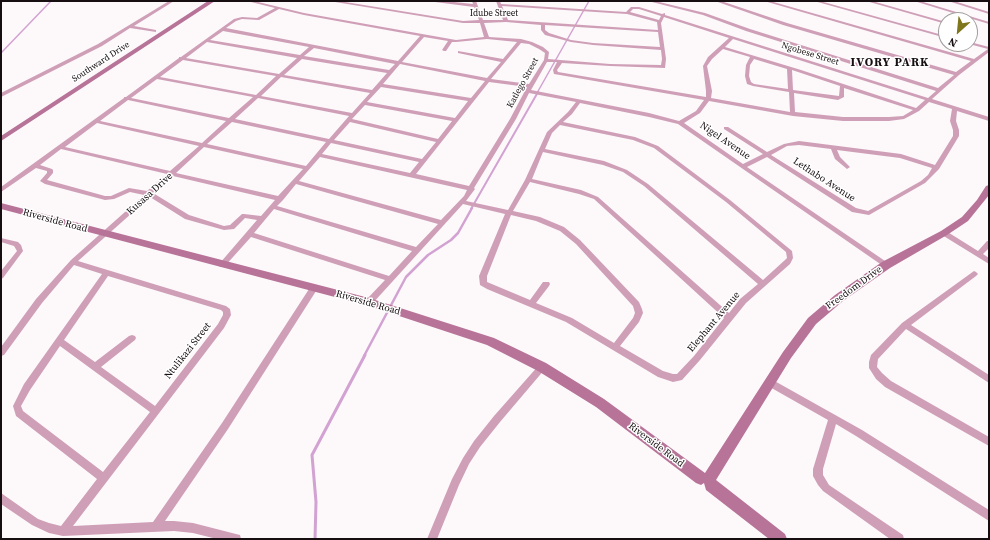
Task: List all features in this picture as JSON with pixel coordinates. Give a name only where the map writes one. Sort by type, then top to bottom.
[{"type":"street","points":[[1,95],[76,58],[172,1]]},
{"type":"street","name":"Southward Drive","points":[[1,139],[212,1]]},
{"type":"street","name":"Katlego Street","points":[[249,1],[257,2],[277,9],[451,40],[466,41],[487,38],[521,40],[545,50],[547,53],[546,60],[472,189],[443,223],[369,302]]},
{"type":"street","name":"Idube Street","points":[[330,1],[451,21],[506,21],[660,31]]},
{"type":"street","points":[[434,1],[476,6]]},
{"type":"street","points":[[474,1],[487,38]]},
{"type":"street","points":[[650,1],[662,3],[671,7],[699,12],[757,33],[939,90]]},
{"type":"street","points":[[717,1],[785,24],[957,74]]},
{"type":"street","points":[[766,1],[974,61]]},
{"type":"street","points":[[816,1],[938,35]]},
{"type":"street","points":[[868,1],[938,20]]},
{"type":"street","points":[[916,1],[950,12]]},
{"type":"street","points":[[950,1],[989,13]]},
{"type":"street","points":[[506,21],[498,3],[627,13],[659,21]]},
{"type":"street","points":[[546,60],[661,68],[664,66],[659,21],[671,7]]},
{"type":"street","name":"Ngobese Street","points":[[627,13],[632,8],[636,8],[929,100],[988,117]]},
{"type":"street","points":[[1,190],[181,58],[237,19],[258,19],[277,9]]},
{"type":"street","points":[[978,21],[989,23]]},
{"type":"street","points":[[543,23],[543,30],[547,34],[571,41],[663,49]]},
{"type":"street","points":[[130,27],[154,31]]},
{"type":"street","name":"Nigel Avenue","points":[[222,30],[488,80],[579,101],[662,117],[680,123],[886,265]]},
{"type":"street","points":[[222,265],[320,155],[423,35]]},
{"type":"street","points":[[680,123],[698,112],[708,99],[709,91],[705,66],[710,58],[732,38]]},
{"type":"street","points":[[444,50],[451,40]]},
{"type":"street","points":[[412,175],[471,100],[521,40]]},
{"type":"street","points":[[206,41],[390,72]]},
{"type":"street","name":"Kusasa Drive","points":[[1,353],[39,301],[73,262],[313,46]]},
{"type":"street","points":[[978,46],[989,49]]},
{"type":"street","points":[[721,48],[789,68],[917,110]]},
{"type":"street","points":[[560,62],[555,70],[556,73],[560,74],[793,114],[843,119],[889,119],[904,117],[917,110],[957,74],[989,49]]},
{"type":"street","points":[[460,52],[504,61]]},
{"type":"street","points":[[752,57],[747,70],[749,83],[753,85],[791,92],[839,98],[842,86]]},
{"type":"street","points":[[181,58],[373,92]]},
{"type":"street","points":[[793,114],[789,68],[798,58]]},
{"type":"street","points":[[155,77],[353,115]]},
{"type":"street","points":[[379,85],[471,100]]},
{"type":"street","points":[[126,98],[423,161]]},
{"type":"street","points":[[558,124],[570,113],[579,101]]},
{"type":"street","points":[[364,103],[456,120]]},
{"type":"street","name":"Lethabo Avenue","points":[[726,128],[854,210],[866,214],[873,212],[924,182],[937,168],[956,136],[953,121],[955,108]]},
{"type":"street","points":[[349,120],[440,141]]},
{"type":"street","points":[[95,121],[308,168]]},
{"type":"street","name":"Elephant Avenue","points":[[558,124],[635,139],[656,147],[728,201],[789,251],[790,258],[788,262],[743,301],[684,373],[673,378],[661,374],[616,346],[569,320],[532,303],[490,287],[486,285],[483,280],[509,213],[528,180],[550,132],[558,124]]},
{"type":"street","points":[[744,166],[792,143],[807,143],[902,156],[937,168]]},
{"type":"street","points":[[59,147],[281,199]]},
{"type":"street","points":[[833,147],[837,158],[847,167]]},
{"type":"street","points":[[542,150],[604,163],[625,171],[646,186],[763,284]]},
{"type":"street","points":[[320,155],[472,189]]},
{"type":"street","points":[[34,165],[50,170],[50,173],[43,179],[44,182],[105,198],[112,198],[129,190],[150,194],[187,217],[224,228],[232,226],[244,216],[263,219]]},
{"type":"street","points":[[528,180],[581,192],[596,198],[729,318]]},
{"type":"street","points":[[295,182],[443,223]]},
{"type":"street","name":"Freedom Drive","points":[[707,481],[787,355],[812,321],[839,298],[886,265],[965,220],[989,188]]},
{"type":"street","points":[[462,202],[544,221],[562,229],[570,235],[636,304],[638,316],[616,346]]},
{"type":"street","name":"Riverside Road","points":[[1,206],[222,265],[369,302],[490,341],[542,367],[600,403],[707,481],[780,539]]},
{"type":"street","points":[[274,207],[417,250]]},
{"type":"street","points":[[944,233],[989,261]]},
{"type":"street","points":[[250,234],[390,279]]},
{"type":"street","points":[[1,240],[16,244],[20,251],[1,276]]},
{"type":"street","points":[[979,255],[989,243]]},
{"type":"street","name":"Ntulikazi Street","points":[[63,530],[225,320],[227,311],[223,308],[73,262]]},
{"type":"street","points":[[103,478],[19,413],[17,406],[20,398],[107,272]]},
{"type":"street","points":[[974,274],[905,325],[874,357],[873,368],[879,376],[901,392],[989,442]]},
{"type":"street","points":[[532,303],[546,284]]},
{"type":"street","points":[[156,526],[225,426],[314,288]]},
{"type":"street","points":[[905,325],[989,379]]},
{"type":"street","points":[[95,367],[132,338]]},
{"type":"street","points":[[60,341],[155,411]]},
{"type":"street","points":[[432,539],[455,482],[470,455],[501,414],[542,367]]},
{"type":"street","points":[[770,383],[833,418],[989,516]]},
{"type":"street","points":[[833,418],[818,470],[818,476],[821,482],[826,488],[899,539]]},
{"type":"street","points":[[1,498],[35,522],[49,528],[63,530],[174,526],[193,528],[236,539]]},
{"type":"waterway","points":[[1,53],[51,1]]},
{"type":"waterway","points":[[537,93],[589,1]]},
{"type":"waterway","points":[[471,209],[538,92]]},
{"type":"waterway","points":[[364,356],[406,277],[428,255],[451,240],[458,233],[472,208]]},
{"type":"waterway","points":[[315,539],[316,502],[312,455],[365,355]]},
{"type":"district","name":"IVORY PARK","points":[[890,63]]}]
